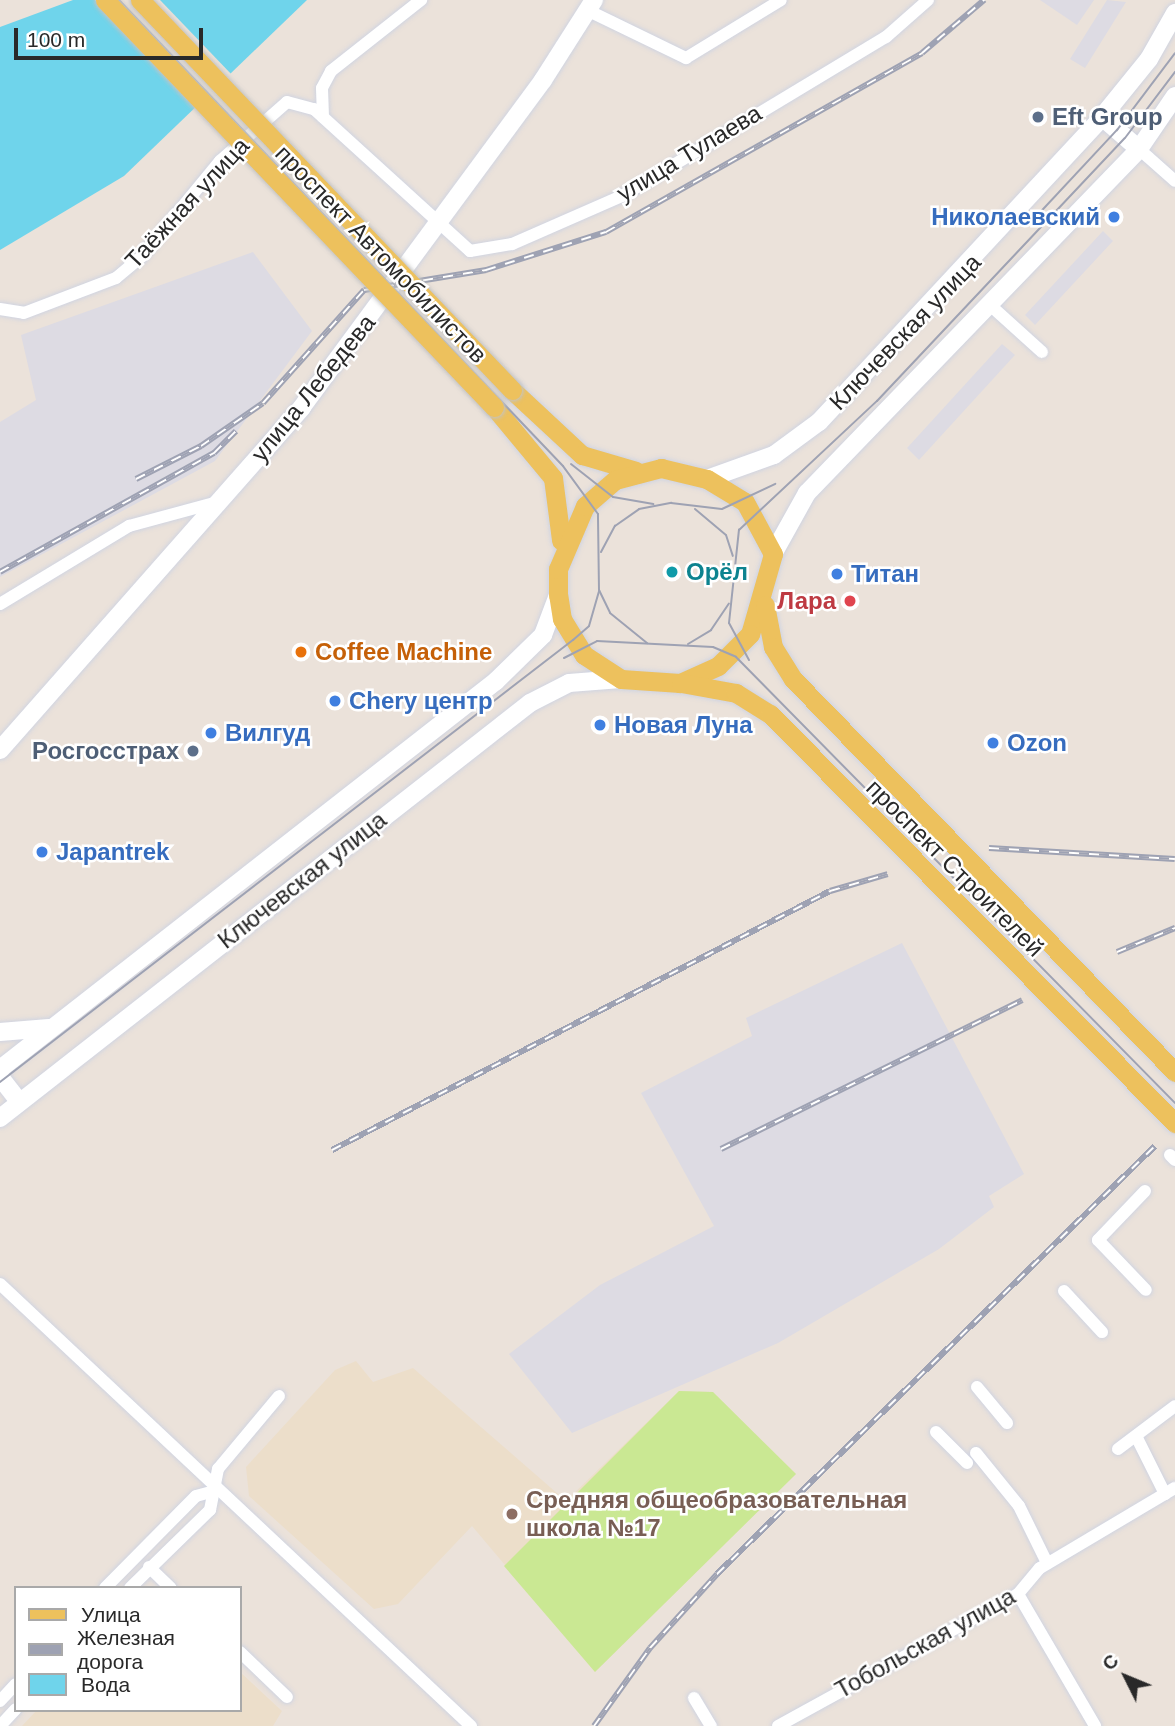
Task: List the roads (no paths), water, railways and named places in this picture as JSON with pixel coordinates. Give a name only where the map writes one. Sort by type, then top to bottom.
[{"type":"main road","name":"проспект Автомобилистов","points":[[106,0],[541,458],[559,492],[558,569]]},
{"type":"main road","name":"проспект Автомобилистов","points":[[140,0],[512,390],[582,455],[636,471]]},
{"type":"main road","name":"улица Лебедева","points":[[0,750],[214,503],[302,407],[592,5]]},
{"type":"main road","name":"Ключевская улица","points":[[707,479],[774,455],[819,422],[1102,117],[1149,59],[1175,13]]},
{"type":"main road","name":"Ключевская улица","points":[[773,554],[807,493],[1139,149],[1175,96]]},
{"type":"main road","points":[[1102,117],[1139,149]]},
{"type":"main road","points":[[636,471],[688,471],[707,479],[745,502],[773,554],[764,601],[738,648],[718,666],[680,683],[621,679],[579,649],[558,595],[558,569],[585,506],[636,471]]},
{"type":"main road","name":"Ключевская улица","points":[[0,1069],[496,681],[543,635],[558,595]]},
{"type":"main road","name":"проспект Строителей","points":[[764,601],[774,647],[793,680],[1175,1072]]},
{"type":"main road","name":"Ключевская улица","points":[[0,1118],[542,695],[590,678],[621,679]]},
{"type":"main road","name":"проспект Строителей","points":[[680,683],[736,693],[771,714],[1175,1123]]},
{"type":"main road","points":[[0,1032],[56,1027]]},
{"type":"main road","points":[[0,1077],[19,1101]]},
{"type":"street","points":[[323,117],[322,88],[331,71],[421,0]]},
{"type":"street","points":[[592,5],[686,58],[781,0]]},
{"type":"street","name":"улица Тулаева","points":[[287,102],[303,102],[323,117],[470,251],[512,244],[622,196],[886,37],[928,0]]},
{"type":"street","name":"Таёжная улица","points":[[0,309],[24,313],[116,278],[142,256],[220,161],[287,102]]},
{"type":"street","points":[[1139,149],[1175,181]]},
{"type":"street","points":[[990,305],[1042,352]]},
{"type":"street","points":[[0,604],[129,526],[214,503]]},
{"type":"street","points":[[1145,1191],[1098,1240],[1146,1290]]},
{"type":"street","points":[[0,1284],[218,1490],[310,1569],[471,1726]]},
{"type":"street","points":[[1064,1291],[1102,1332]]},
{"type":"street","points":[[977,1387],[1007,1423]]},
{"type":"street","points":[[132,1586],[210,1510],[218,1490],[218,1469],[279,1396]]},
{"type":"street","points":[[1118,1448],[1175,1406]]},
{"type":"street","points":[[936,1432],[971,1458],[1019,1506],[1047,1563]]},
{"type":"street","points":[[1136,1436],[1170,1491]]},
{"type":"street","points":[[107,1586],[196,1496],[218,1490]]},
{"type":"street","name":"Тобольская улица","points":[[778,1726],[1018,1594],[1047,1563],[1170,1491]]},
{"type":"street","points":[[149,1567],[169,1586]]},
{"type":"street","points":[[1018,1594],[1095,1726]]},
{"type":"street","points":[[242,1654],[287,1697]]},
{"type":"street","points":[[0,1701],[14,1686]]},
{"type":"street","points":[[694,1698],[711,1726]]},
{"type":"street","points":[[0,1726],[14,1711]]},
{"type":"water","points":[[73,0],[307,0],[124,176],[0,250],[0,27]]},
{"type":"tram line","points":[[0,1082],[573,640],[589,626],[599,590],[598,514],[563,466],[119,0]]},
{"type":"tram line","points":[[1032,221],[1117,130],[1175,53]]},
{"type":"tram line","points":[[749,660],[729,623],[739,530],[877,401],[1125,138],[1175,72]]},
{"type":"tram line","points":[[571,464],[613,497],[653,504]]},
{"type":"tram line","points":[[601,552],[615,526],[639,509],[671,503],[722,509],[775,484]]},
{"type":"tram line","points":[[695,509],[726,535],[733,556]]},
{"type":"tram line","points":[[599,590],[610,613],[647,643]]},
{"type":"tram line","points":[[688,644],[711,630],[729,603]]},
{"type":"tram line","points":[[564,658],[597,641],[713,647],[736,657],[1175,1103]]},
{"type":"railway","points":[[136,479],[201,446],[263,403],[364,290],[486,270],[606,232],[922,53],[984,0]]},
{"type":"railway","points":[[0,572],[214,453],[236,431]]},
{"type":"railway","points":[[989,848],[1175,859]]},
{"type":"railway","points":[[332,1150],[830,891],[888,874]]},
{"type":"railway","points":[[1117,952],[1175,928]]},
{"type":"railway","points":[[721,1149],[1022,1000]]},
{"type":"railway","points":[[594,1726],[650,1648],[717,1574],[1155,1146]]},
{"type":"place","name":"Eft Group","points":[[1038,117]]},
{"type":"place","name":"Николаевский","points":[[1114,217]]},
{"type":"place","name":"Орёл","points":[[672,572]]},
{"type":"place","name":"Титан","points":[[837,574]]},
{"type":"place","name":"Лара","points":[[850,601]]},
{"type":"place","name":"Coffee Machine","points":[[301,652]]},
{"type":"place","name":"Chery центр","points":[[335,701]]},
{"type":"place","name":"Новая Луна","points":[[600,725]]},
{"type":"place","name":"Вилгуд","points":[[211,733]]},
{"type":"place","name":"Ozon","points":[[993,743]]},
{"type":"place","name":"Росгосстрах","points":[[193,751]]},
{"type":"place","name":"Japantrek","points":[[42,852]]},
{"type":"place","name":"Средняя общеобразовательная школа №17","points":[[512,1514]]}]
